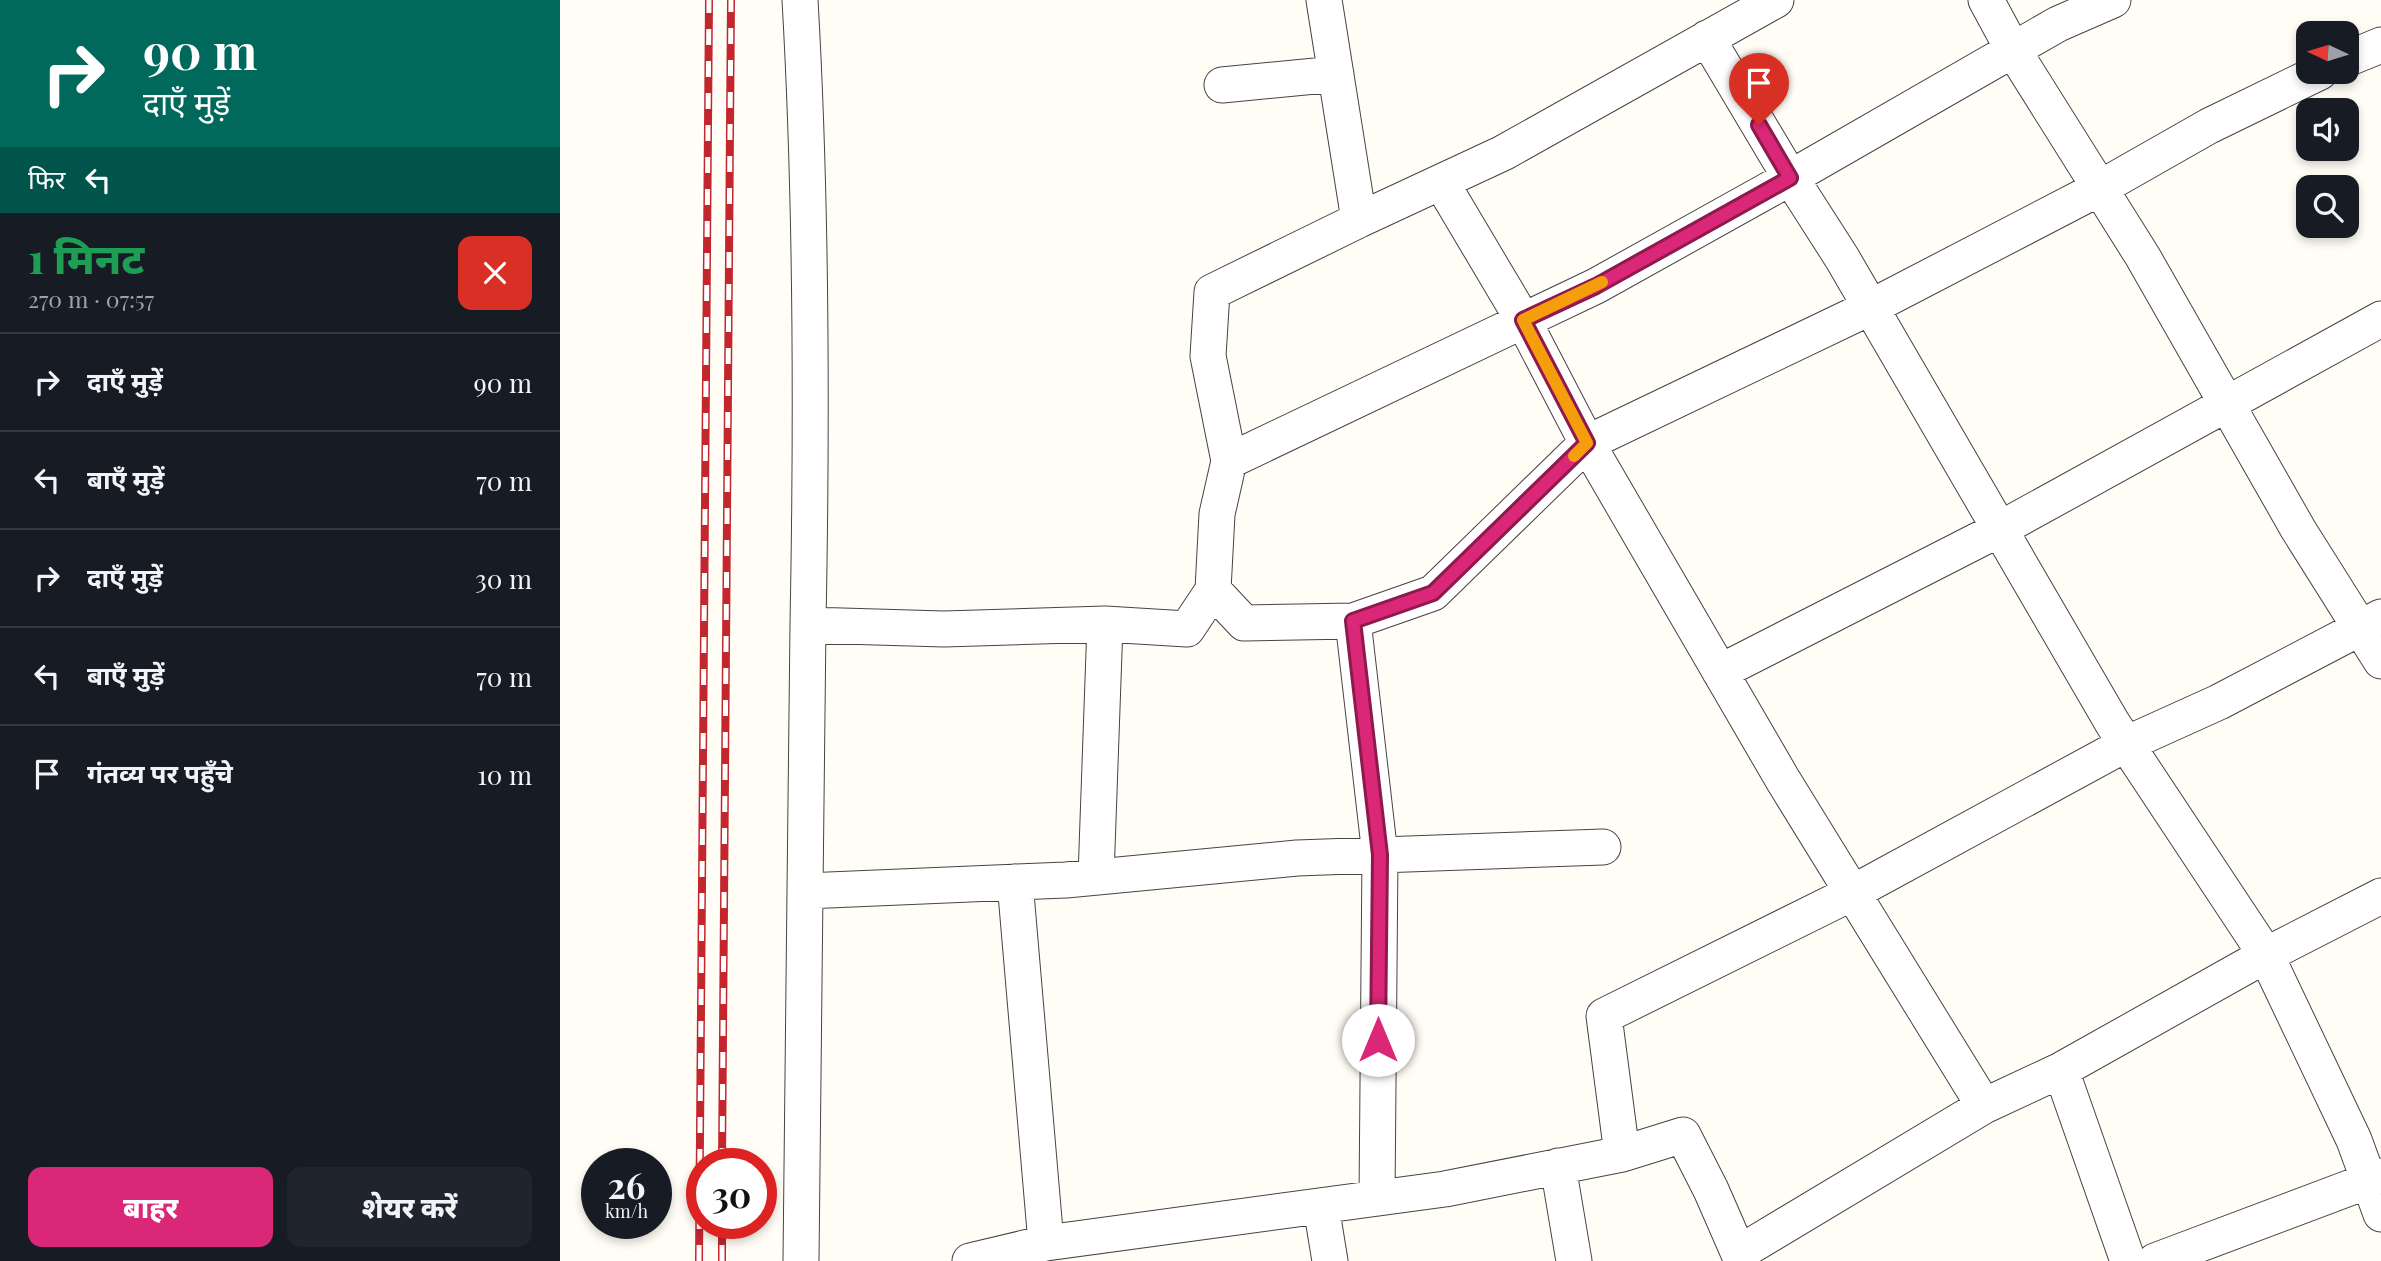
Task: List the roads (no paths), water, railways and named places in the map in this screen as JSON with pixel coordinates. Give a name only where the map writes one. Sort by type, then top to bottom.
[{"type":"street","points":[[800,0],[805,84],[811,475],[801,1261]]},
{"type":"street","points":[[1324,0],[1359,220]]},
{"type":"street","points":[[808,625],[944,629],[1105,624],[1187,629],[1213,590],[1217,514],[1228,461],[1208,356],[1212,292],[1503,153],[1776,0]]},
{"type":"street","points":[[1986,0],[2013,50],[2143,257],[2298,529],[2371,622],[2381,661]]},
{"type":"street","points":[[1228,461],[1596,286],[2058,24],[2113,0]]},
{"type":"street","points":[[1707,38],[1790,178],[1842,258],[2126,744],[2266,955],[2375,1179],[2381,1214]]},
{"type":"street","points":[[2359,54],[2381,45]]},
{"type":"street","points":[[1222,85],[1336,74]]},
{"type":"street","points":[[1213,590],[1244,623],[1353,621],[1433,593],[1587,443],[1871,307],[2100,188],[2209,126],[2296,84]]},
{"type":"street","points":[[1441,182],[1523,320],[1587,443],[1720,672],[1984,1106]]},
{"type":"street","points":[[1720,672],[2000,528],[2381,319]]},
{"type":"street","points":[[1353,621],[1380,855],[1377,1198]]},
{"type":"street","points":[[1622,1154],[1604,1016],[1852,893],[2126,744],[2219,702],[2371,622]]},
{"type":"street","points":[[1096,877],[1105,624]]},
{"type":"street","points":[[805,891],[1096,877],[1297,858],[1603,847]]},
{"type":"street","points":[[1015,882],[1046,1243]]},
{"type":"street","points":[[970,1261],[1046,1243],[1126,1247],[1321,1206],[1445,1189],[1622,1154],[1683,1135],[1740,1257],[1984,1106],[2061,1070],[2266,955],[2381,896]]},
{"type":"street","points":[[2061,1070],[2128,1261]]},
{"type":"street","points":[[1558,1166],[1574,1261]]},
{"type":"street","points":[[2155,1261],[2375,1179]]},
{"type":"street","points":[[1321,1206],[1330,1261]]},
{"type":"railway","points":[[699,1261],[709,0]]},
{"type":"railway","points":[[722,1148],[731,0]]},
{"type":"railway","points":[[722,1239],[722,1261]]}]
